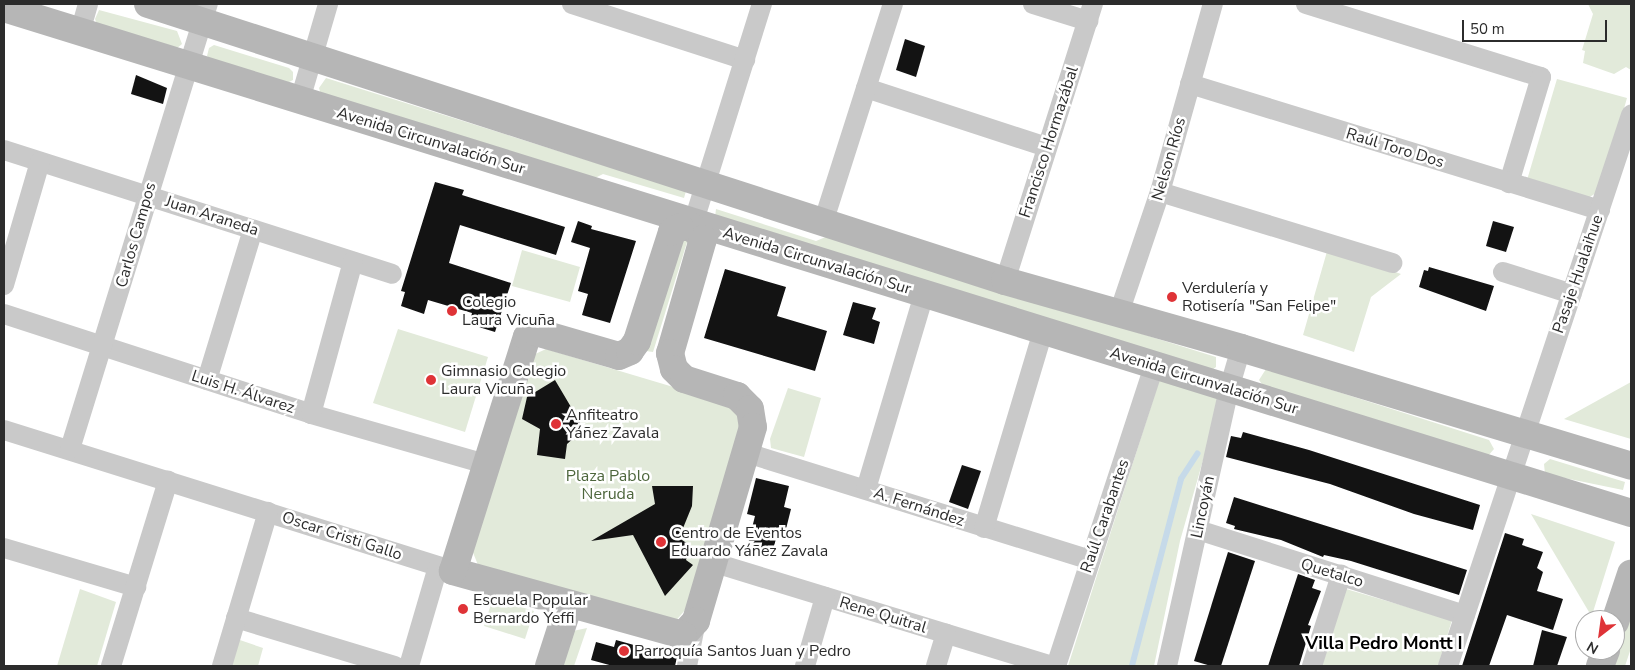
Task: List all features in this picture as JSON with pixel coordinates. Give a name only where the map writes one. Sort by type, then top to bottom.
[{"type":"main road","points":[[148,4],[205,12],[313,55],[823,224],[1005,281],[1241,348],[1631,466]]},
{"type":"main road","name":"Avenida Circunvalación Sur","points":[[4,8],[692,224],[1631,513]]},
{"type":"main road","points":[[446,569],[485,464],[529,334],[541,332],[619,356],[630,352],[637,341],[672,232],[692,224],[703,240],[670,354],[674,369],[684,379],[737,396],[750,409],[753,427],[748,453],[716,563],[689,628]]},
{"type":"main road","name":"Oscar Cristi Gallo","points":[[446,569],[569,604],[689,628]]},
{"type":"main road","points":[[1619,610],[1631,574]]},
{"type":"main road","points":[[549,666],[569,604]]},
{"type":"street","points":[[80,32],[88,4]]},
{"type":"street","points":[[300,100],[328,4]]},
{"type":"street","points":[[572,4],[745,60]]},
{"type":"street","points":[[692,224],[762,4]]},
{"type":"street","points":[[823,224],[893,4]]},
{"type":"street","points":[[1033,4],[1090,12]]},
{"type":"street","name":"Nelson Ríos","points":[[1119,313],[1160,192],[1213,4]]},
{"type":"street","points":[[1306,4],[1541,77],[1509,183]]},
{"type":"street","name":"Carlos Campos","points":[[70,449],[103,349],[147,194],[190,66],[205,12]]},
{"type":"street","name":"Francisco Hormazábal","points":[[1005,281],[1090,12]]},
{"type":"street","name":"Raúl Toro Dos","points":[[1190,84],[1600,210]]},
{"type":"street","points":[[866,88],[1046,147]]},
{"type":"street","name":"Pasaje Hualaihue","points":[[1448,666],[1631,115]]},
{"type":"street","name":"Juan Araneda","points":[[4,150],[147,194],[392,274]]},
{"type":"street","points":[[4,285],[40,162]]},
{"type":"street","points":[[1160,192],[1392,263]]},
{"type":"street","points":[[207,380],[253,230]]},
{"type":"street","points":[[311,414],[353,262]]},
{"type":"street","points":[[1503,272],[1572,294]]},
{"type":"street","points":[[866,489],[924,294]]},
{"type":"street","name":"Luis H. Álvarez","points":[[4,314],[103,349],[311,414],[485,464]]},
{"type":"street","points":[[984,528],[1043,331]]},
{"type":"street","name":"Lincoyán","points":[[1168,666],[1229,389],[1241,348]]},
{"type":"street","name":"Raúl Carabantes","points":[[1056,666],[1154,366]]},
{"type":"street","name":"Oscar Cristi Gallo","points":[[4,430],[70,449],[446,569]]},
{"type":"street","name":"A. Fernández","points":[[748,453],[1090,560]]},
{"type":"street","points":[[111,666],[168,481]]},
{"type":"street","points":[[222,666],[268,512]]},
{"type":"street","name":"Quetalco","points":[[1198,530],[1465,615]]},
{"type":"street","points":[[4,548],[136,587]]},
{"type":"street","name":"Rene Quitral","points":[[716,563],[1052,666]]},
{"type":"street","points":[[409,666],[446,569]]},
{"type":"street","points":[[1312,666],[1341,575]]},
{"type":"street","points":[[805,666],[826,597]]},
{"type":"street","points":[[236,618],[395,666]]},
{"type":"street","points":[[687,666],[689,628]]},
{"type":"street","points":[[936,666],[946,634]]},
{"type":"green space","points":[[1588,4],[1631,4],[1631,70],[1626,67],[1614,74],[1583,63],[1585,51],[1582,50],[1593,14]]},
{"type":"green space","points":[[99,10],[177,31],[182,44],[176,49],[98,27],[95,19]]},
{"type":"green space","points":[[214,45],[289,68],[293,72],[293,80],[285,84],[212,62],[207,56],[209,48]]},
{"type":"green space","points":[[326,78],[686,191],[684,198],[603,174],[589,181],[321,95],[319,88]]},
{"type":"green space","points":[[1557,79],[1627,98],[1601,190],[1588,198],[1527,180]]},
{"type":"green space","points":[[716,209],[816,241],[828,236],[1216,357],[1216,367],[1209,372],[715,217]]},
{"type":"green space","points":[[682,234],[689,236],[653,352],[646,351]]},
{"type":"green space","points":[[1328,248],[1401,274],[1371,297],[1354,352],[1303,335]]},
{"type":"green space","points":[[522,250],[580,267],[570,302],[512,286]]},
{"type":"green space","name":"Gimnasio Colegio Laura Vicuña","points":[[398,329],[488,357],[465,432],[373,403]]},
{"type":"green space","name":"Plaza Pablo Neruda","points":[[546,349],[737,406],[743,417],[691,603],[674,623],[478,565],[472,550],[531,356]]},
{"type":"green space","points":[[1266,369],[1489,440],[1494,449],[1487,457],[1264,387],[1259,380]]},
{"type":"green space","points":[[1160,378],[1221,397],[1180,541],[1154,666],[1068,666]]},
{"type":"green space","points":[[1631,382],[1631,439],[1564,419]]},
{"type":"green space","points":[[788,388],[821,398],[804,457],[771,448],[770,439]]},
{"type":"green space","points":[[1550,459],[1625,482],[1623,490],[1545,474],[1544,464]]},
{"type":"green space","points":[[1531,514],[1615,542],[1594,610],[1588,610]]},
{"type":"green space","points":[[80,589],[116,602],[97,666],[57,666]]},
{"type":"green space","points":[[1346,589],[1452,620],[1438,666],[1322,666]]},
{"type":"green space","points":[[493,598],[534,611],[525,639],[484,626]]},
{"type":"green space","points":[[1631,601],[1631,648],[1625,666],[1609,666],[1611,660],[1625,660],[1625,619]]},
{"type":"green space","points":[[587,628],[574,666],[562,666],[573,631]]},
{"type":"green space","points":[[234,638],[263,648],[258,666],[226,666]]},
{"type":"building","points":[[905,39],[925,46],[916,77],[896,70]]},
{"type":"building","points":[[136,75],[167,88],[163,104],[131,94]]},
{"type":"building","points":[[435,182],[464,190],[462,195],[565,227],[556,255],[460,225],[449,263],[511,283],[495,332],[469,324],[472,313],[428,300],[424,314],[401,306],[405,292],[401,291]]},
{"type":"building","points":[[578,221],[592,226],[591,229],[636,241],[610,323],[582,315],[588,294],[578,291],[590,248],[571,242]]},
{"type":"building","points":[[1493,221],[1514,227],[1506,252],[1486,246]]},
{"type":"building","points":[[1429,267],[1494,286],[1486,311],[1419,287],[1424,270],[1428,271]]},
{"type":"building","points":[[725,269],[786,287],[777,316],[827,331],[815,371],[704,338]]},
{"type":"building","points":[[853,302],[876,308],[872,319],[880,322],[874,344],[843,335]]},
{"type":"building","name":"Anfiteatro Yáñez Zavala","points":[[555,380],[584,429],[567,444],[565,459],[537,455],[540,429],[522,419],[527,397]]},
{"type":"building","points":[[1243,432],[1309,450],[1480,505],[1473,530],[1414,514],[1330,484],[1226,457],[1231,436],[1241,438]]},
{"type":"building","points":[[962,465],[981,471],[968,509],[949,502]]},
{"type":"building","points":[[756,478],[789,486],[784,507],[791,509],[786,529],[779,527],[771,558],[746,552],[755,516],[747,514]]},
{"type":"building","name":"Centro de Eventos Eduardo Yáñez Zavala","points":[[652,486],[693,486],[692,506],[679,538],[691,546],[686,560],[693,565],[665,596],[633,535],[591,541],[655,504]]},
{"type":"building","points":[[1234,497],[1467,570],[1459,595],[1351,561],[1324,555],[1323,557],[1281,540],[1234,529],[1235,526],[1226,523]]},
{"type":"building","points":[[1505,533],[1524,539],[1522,545],[1543,552],[1537,568],[1543,572],[1537,591],[1563,599],[1553,630],[1507,615],[1489,666],[1462,666]]},
{"type":"building","points":[[1228,552],[1255,561],[1221,666],[1211,666],[1194,661]]},
{"type":"building","points":[[1298,574],[1315,580],[1312,588],[1321,591],[1308,625],[1311,626],[1299,666],[1268,666]]},
{"type":"building","points":[[1542,630],[1567,637],[1557,666],[1533,666]]},
{"type":"building","name":"Parroquía Santos Juan y Pedro","points":[[616,640],[677,657],[675,666],[613,666],[591,660],[596,642],[614,647]]},
{"type":"waterway","points":[[1132,666],[1181,479],[1197,454]]},
{"type":"place","name":"Verdulería y Rotisería \"San Felipe\"","points":[[1172,297]]},
{"type":"place","name":"Colegio Laura Vicuña","points":[[452,311]]},
{"type":"place","name":"Gimnasio Colegio Laura Vicuña","points":[[431,380]]},
{"type":"place","name":"Anfiteatro Yáñez Zavala","points":[[556,424]]},
{"type":"place","name":"Centro de Eventos Eduardo Yáñez Zavala","points":[[661,542]]},
{"type":"place","name":"Escuela Popular Bernardo Yeffi","points":[[463,609]]},
{"type":"place","name":"Parroquía Santos Juan y Pedro","points":[[624,651]]},
{"type":"district","name":"Villa Pedro Montt I","points":[[1384,643]]}]
